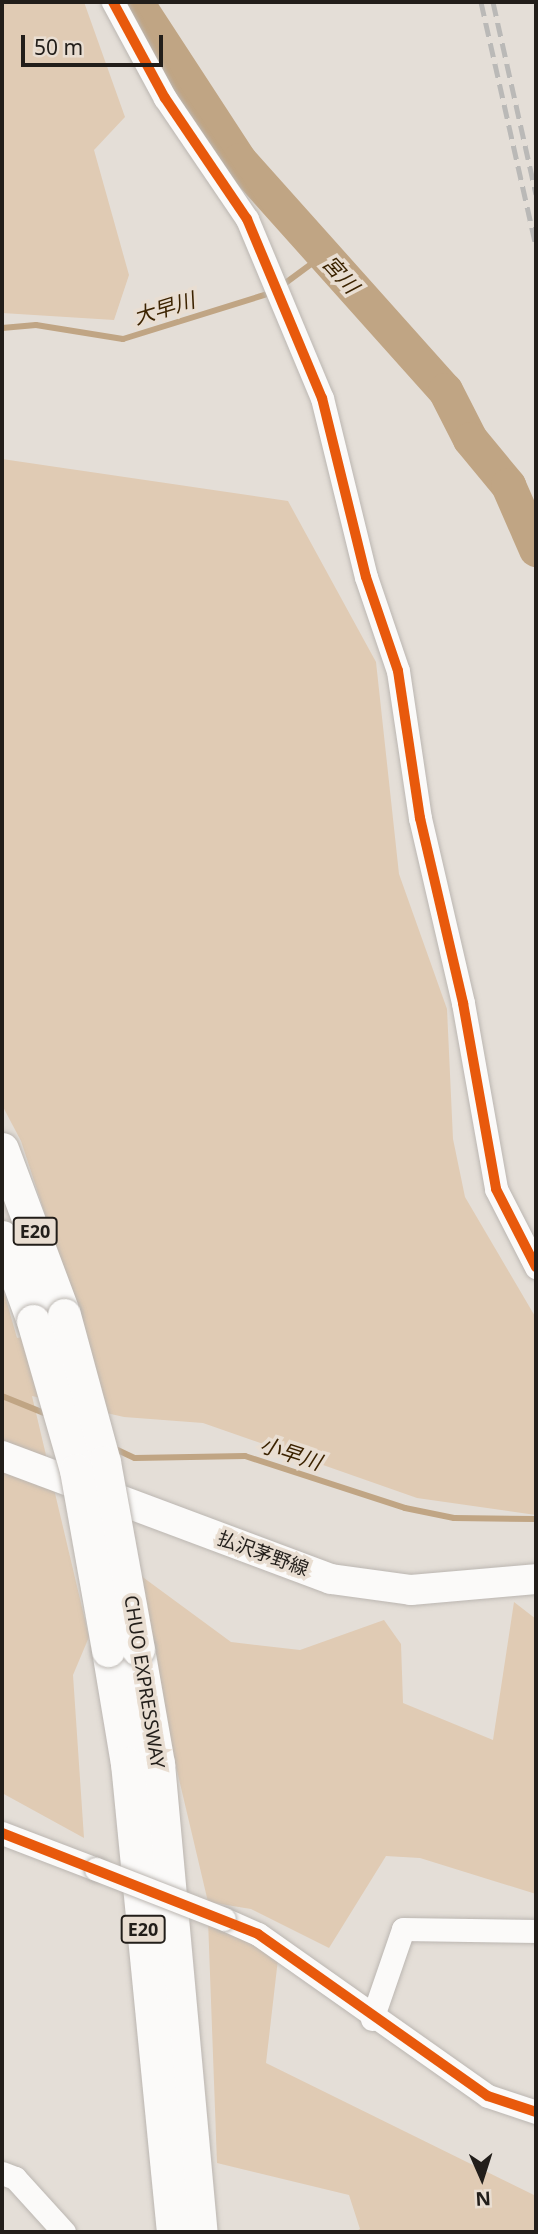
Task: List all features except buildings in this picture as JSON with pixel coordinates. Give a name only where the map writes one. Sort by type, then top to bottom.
[{"type":"highway","name":"CHUO EXPRESSWAY","points":[[2,1149],[49,1318],[76,1470],[123,1649],[127,1763],[185,2221]]},
{"type":"highway","name":"CHUO EXPRESSWAY","points":[[2,1237],[49,1318]]},
{"type":"main road","name":"払沢茅野線","points":[[2,1456],[331,1579],[411,1590],[536,1579]]},
{"type":"street","points":[[113,2],[280,286],[322,398],[366,577],[398,671],[420,818],[463,1003],[496,1189],[536,1267]]},
{"type":"street","points":[[2,1833],[258,1934],[372,2019],[488,2096],[535,2107]]},
{"type":"street","points":[[372,2019],[403,1929],[536,1931]]},
{"type":"street","points":[[2,2173],[15,2178],[64,2232]]},
{"type":"shaded area","points":[[2,2],[84,2],[125,117],[94,150],[129,275],[114,320],[2,313]]},
{"type":"shaded area","points":[[2,459],[288,501],[376,662],[399,874],[447,1009],[453,1139],[465,1197],[536,1318],[536,1515],[417,1498],[203,1423],[124,1417],[32,1396],[89,1637],[73,1675],[84,1838],[2,1793],[2,1285],[17,1338],[82,1327],[21,1141],[2,1105]]},
{"type":"shaded area","points":[[129,1567],[231,1642],[300,1650],[384,1620],[401,1644],[403,1703],[493,1740],[514,1602],[536,1619],[536,1894],[420,1858],[386,1856],[329,1948],[251,1909],[208,1902]]},
{"type":"shaded area","points":[[208,1920],[278,1959],[266,2063],[536,2196],[536,2232],[355,2232],[360,2229],[349,2195],[217,2163]]},
{"type":"waterway","name":"宮川","points":[[136,2],[239,160],[445,390],[470,439],[508,485],[536,549]]},
{"type":"waterway","name":"大早川","points":[[280,287],[322,256]]},
{"type":"waterway","name":"大早川","points":[[2,328],[36,325],[123,339],[271,293]]},
{"type":"waterway","name":"小早川","points":[[2,1396],[49,1415]]},
{"type":"waterway","name":"小早川","points":[[111,1447],[135,1458],[245,1456],[405,1508],[454,1518],[536,1519]]},
{"type":"railway","points":[[481,2],[536,247]]},
{"type":"railway","points":[[493,2],[536,194]]},
{"type":"cycle path","points":[[113,2],[165,98],[247,219],[322,398],[366,577],[398,671],[420,818],[463,1003],[496,1189],[536,1267]]},
{"type":"cycle path","points":[[2,1833],[258,1934],[488,2096],[536,2112]]}]
